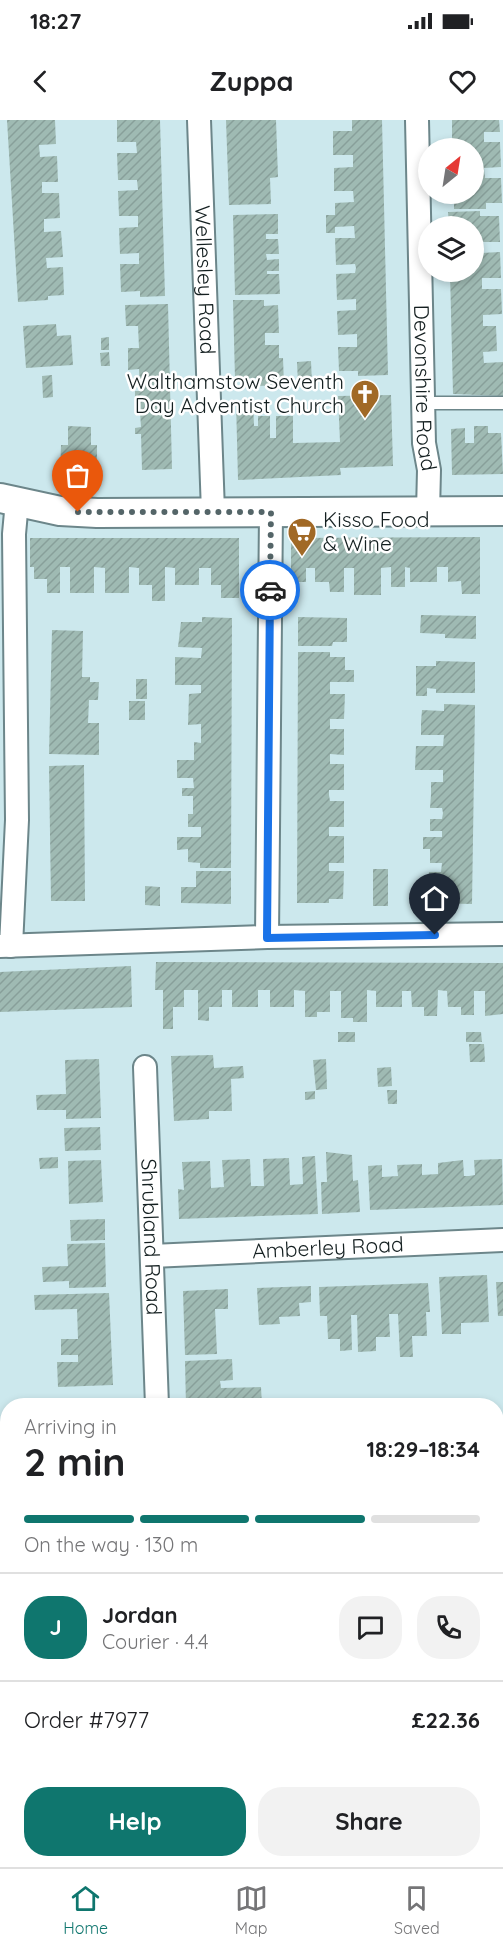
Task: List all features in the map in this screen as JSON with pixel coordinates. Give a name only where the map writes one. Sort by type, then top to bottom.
[{"type":"street","name":"Wellesley Road","points":[[199,120],[213,512]]},
{"type":"street","name":"Devonshire Road","points":[[417,120],[424,443],[429,470],[428,512]]},
{"type":"street","points":[[503,511],[69,512],[8,499],[14,534],[7,745],[17,820],[5,946],[503,934]]},
{"type":"street","points":[[267,938],[271,512]]},
{"type":"street","name":"Shrubland Road","points":[[145,1067],[157,1398]]},
{"type":"street","name":"Amberley Road","points":[[152,1256],[503,1240]]},
{"type":"lane","points":[[423,403],[503,403]]},
{"type":"building","points":[[7,120],[55,120],[56,144],[39,145],[40,157],[57,156],[58,182],[42,182],[42,193],[59,193],[60,218],[44,219],[44,232],[61,231],[63,257],[46,258],[47,268],[63,267],[64,295],[48,296],[48,300],[18,302]]},
{"type":"building","points":[[117,120],[160,120],[165,296],[140,297],[140,291],[121,292],[120,264],[139,264],[139,253],[120,254],[119,228],[138,227],[138,216],[119,216],[118,191],[138,190],[137,180],[118,180],[117,153],[137,153],[136,142],[117,142]]},
{"type":"building","points":[[226,120],[276,120],[278,177],[270,178],[271,204],[229,205]]},
{"type":"building","points":[[352,120],[382,120],[388,375],[358,376],[358,371],[339,371],[338,347],[357,347],[357,334],[338,335],[337,311],[356,310],[356,299],[337,300],[336,274],[355,273],[356,268],[355,264],[336,265],[335,238],[355,238],[354,226],[335,227],[335,233],[326,233],[326,215],[335,215],[335,203],[354,202],[353,191],[334,191],[334,168],[353,167],[353,155],[333,155],[333,131],[352,131]]},
{"type":"building","points":[[452,120],[499,120],[500,132],[484,132],[484,138],[452,138]]},
{"type":"building","points":[[484,142],[500,142],[501,167],[484,168]]},
{"type":"building","points":[[484,168],[485,178],[501,178],[502,203],[486,203],[486,209],[454,209],[454,204],[484,204]]},
{"type":"building","points":[[480,211],[480,216],[448,216],[448,212]]},
{"type":"building","points":[[278,214],[278,234],[266,234],[266,239],[278,239],[279,254],[266,254],[267,260],[279,259],[279,271],[267,271],[267,274],[279,274],[280,294],[235,295],[233,215]]},
{"type":"building","points":[[484,216],[499,216],[500,242],[484,242]]},
{"type":"building","points":[[500,252],[501,278],[484,278],[484,253]]},
{"type":"building","points":[[450,282],[482,282],[482,289],[501,289],[502,314],[483,315],[483,326],[496,326],[497,351],[483,352],[484,363],[503,362],[503,396],[453,394]]},
{"type":"building","points":[[233,300],[264,300],[264,306],[278,305],[279,333],[265,333],[265,345],[279,345],[279,358],[283,358],[284,385],[257,386],[257,378],[235,379]]},
{"type":"building","points":[[168,304],[172,469],[142,470],[141,434],[135,434],[135,428],[141,427],[140,412],[135,412],[135,391],[140,391],[139,369],[128,370],[128,348],[139,348],[138,326],[126,326],[125,305]]},
{"type":"building","points":[[56,324],[57,336],[71,335],[73,365],[26,368],[23,326]]},
{"type":"building","points":[[109,337],[109,350],[101,350],[101,338]]},
{"type":"building","points":[[109,352],[110,366],[101,366],[100,353]]},
{"type":"building","points":[[311,361],[312,384],[298,384],[297,362]]},
{"type":"building","points":[[52,375],[53,397],[43,398],[42,376]]},
{"type":"building","points":[[391,395],[393,466],[340,468],[341,475],[238,480],[236,401],[253,401],[254,426],[258,426],[258,416],[270,416],[270,438],[276,438],[276,416],[293,416],[293,443],[340,442],[338,396]]},
{"type":"building","points":[[68,426],[91,427],[91,445],[97,445],[97,475],[60,475],[61,445],[68,445]]},
{"type":"building","points":[[474,426],[488,426],[488,433],[501,433],[503,474],[452,475],[451,429],[465,428],[465,443],[474,443]]},
{"type":"building","points":[[480,537],[480,594],[462,594],[461,581],[448,582],[448,567],[437,567],[437,582],[410,582],[410,568],[405,567],[405,587],[391,587],[391,567],[381,568],[381,595],[354,595],[354,568],[344,568],[344,592],[330,592],[329,582],[315,582],[315,568],[306,568],[306,582],[291,582],[291,538]]},
{"type":"building","points":[[30,538],[239,538],[239,598],[221,598],[221,585],[211,585],[211,568],[199,568],[199,585],[175,585],[175,568],[165,567],[165,601],[152,601],[152,585],[139,585],[139,568],[129,567],[129,593],[105,593],[105,568],[94,567],[94,593],[70,593],[70,567],[60,567],[60,593],[47,593],[47,579],[34,579],[34,567],[30,567]]},
{"type":"building","points":[[421,615],[476,616],[476,639],[445,638],[445,634],[420,633]]},
{"type":"building","points":[[202,617],[232,618],[231,868],[200,868],[200,863],[188,862],[188,849],[177,850],[177,837],[201,837],[201,827],[188,827],[188,814],[193,814],[193,796],[182,796],[182,788],[194,788],[193,778],[177,778],[177,760],[194,760],[194,742],[201,743],[201,724],[188,725],[189,694],[201,693],[201,685],[175,685],[175,657],[201,658],[202,648],[178,647],[181,622],[202,622]]},
{"type":"building","points":[[298,617],[347,618],[347,642],[333,642],[332,646],[298,646]]},
{"type":"building","points":[[52,630],[83,631],[82,677],[90,677],[90,682],[99,682],[98,700],[89,700],[88,723],[99,723],[99,755],[49,754]]},
{"type":"building","points":[[298,652],[330,652],[330,657],[345,657],[345,670],[354,670],[354,682],[330,682],[330,694],[345,694],[344,719],[330,719],[330,729],[344,729],[344,755],[330,754],[330,764],[344,764],[344,790],[329,790],[330,801],[344,801],[344,827],[329,827],[329,836],[344,836],[344,863],[329,863],[329,871],[344,871],[343,899],[329,899],[329,903],[297,903]]},
{"type":"building","points":[[436,661],[475,662],[475,693],[436,693],[436,689],[427,688],[427,696],[416,696],[416,666],[436,666]]},
{"type":"building","points":[[136,679],[147,679],[147,699],[136,699]]},
{"type":"building","points":[[129,701],[145,701],[145,720],[129,720]]},
{"type":"building","points":[[444,704],[475,705],[472,904],[429,903],[429,872],[441,872],[442,863],[430,863],[430,849],[423,849],[423,837],[442,837],[442,831],[430,831],[430,819],[442,819],[442,808],[430,808],[431,782],[443,782],[443,770],[415,770],[416,746],[443,746],[444,735],[421,735],[421,722],[422,710],[444,711]]},
{"type":"building","points":[[84,765],[85,901],[51,901],[49,766]]},
{"type":"building","points":[[373,869],[388,869],[388,906],[373,906]]},
{"type":"building","points":[[196,871],[231,871],[231,904],[181,903],[181,887],[196,887]]},
{"type":"building","points":[[145,886],[160,887],[160,906],[145,905]]},
{"type":"building","points":[[156,962],[503,963],[503,1014],[485,1016],[485,991],[474,991],[474,1015],[461,1015],[461,1007],[448,1007],[447,991],[438,990],[437,1016],[424,1016],[424,1007],[412,1007],[411,991],[402,991],[402,1007],[376,1007],[376,991],[367,990],[367,1022],[353,1022],[353,1018],[341,1018],[341,991],[330,991],[330,1012],[317,1012],[317,1017],[305,1017],[305,991],[294,990],[294,1007],[270,1007],[270,990],[258,990],[258,1007],[232,1007],[232,990],[222,990],[222,1007],[209,1007],[209,1021],[198,1020],[198,990],[184,990],[184,1007],[173,1007],[173,1029],[163,1029],[163,990],[155,990]]},
{"type":"building","points":[[131,966],[132,1007],[0,1012],[0,972]]},
{"type":"building","points":[[338,1032],[355,1032],[355,1042],[338,1042]]},
{"type":"building","points":[[466,1032],[481,1032],[482,1042],[466,1042]]},
{"type":"building","points":[[469,1044],[484,1044],[485,1062],[470,1062]]},
{"type":"building","points":[[213,1055],[214,1068],[243,1066],[244,1078],[231,1079],[232,1111],[209,1111],[209,1119],[174,1121],[171,1056]]},
{"type":"building","points":[[99,1059],[101,1118],[66,1119],[66,1110],[37,1110],[36,1095],[66,1094],[65,1060]]},
{"type":"building","points":[[326,1059],[327,1089],[316,1090],[313,1060]]},
{"type":"building","points":[[391,1067],[392,1086],[378,1087],[377,1068]]},
{"type":"building","points":[[387,1090],[397,1090],[397,1104],[388,1104]]},
{"type":"building","points":[[315,1091],[315,1099],[305,1100],[305,1092]]},
{"type":"building","points":[[100,1127],[101,1150],[65,1151],[64,1128]]},
{"type":"building","points":[[326,1152],[352,1155],[353,1181],[358,1180],[360,1212],[322,1214],[321,1182],[327,1182]]},
{"type":"building","points":[[315,1156],[318,1214],[179,1219],[178,1189],[184,1190],[182,1162],[210,1161],[211,1188],[224,1187],[222,1160],[250,1159],[251,1186],[264,1186],[263,1159],[289,1158],[290,1185],[303,1184],[302,1157]]},
{"type":"building","points":[[58,1157],[58,1168],[40,1169],[39,1158]]},
{"type":"building","points":[[502,1159],[503,1205],[370,1210],[368,1166],[382,1165],[382,1177],[398,1176],[397,1165],[422,1164],[422,1175],[438,1174],[438,1163],[463,1160],[464,1176],[469,1176],[475,1175],[474,1160]]},
{"type":"building","points":[[101,1160],[103,1202],[69,1204],[68,1161]]},
{"type":"building","points":[[105,1219],[105,1240],[71,1241],[70,1220]]},
{"type":"building","points":[[105,1243],[106,1287],[69,1288],[69,1281],[43,1282],[42,1267],[68,1266],[67,1244]]},
{"type":"building","points":[[487,1275],[489,1322],[461,1323],[461,1334],[442,1334],[439,1277]]},
{"type":"building","points":[[496,1282],[503,1282],[503,1316],[498,1316]]},
{"type":"building","points":[[428,1283],[430,1312],[426,1312],[427,1336],[412,1336],[413,1357],[400,1357],[398,1314],[389,1314],[390,1337],[376,1337],[376,1351],[358,1352],[357,1315],[351,1315],[352,1350],[340,1351],[340,1339],[328,1339],[327,1316],[320,1316],[319,1287]]},
{"type":"building","points":[[311,1286],[311,1302],[299,1303],[300,1316],[279,1317],[280,1324],[259,1325],[257,1288]]},
{"type":"building","points":[[228,1289],[228,1309],[215,1309],[217,1354],[185,1355],[183,1291]]},
{"type":"building","points":[[109,1293],[113,1385],[58,1387],[57,1362],[78,1362],[78,1355],[61,1355],[61,1339],[78,1339],[77,1309],[35,1310],[34,1295]]},
{"type":"building","points":[[232,1359],[233,1380],[220,1381],[221,1388],[261,1387],[262,1398],[186,1398],[185,1361]]},
{"type":"way so far","points":[[78,512],[271,512],[270,590]]},
{"type":"place","name":"Walthamstow Seventh Day Adventist Church","points":[[365,420]]},
{"type":"place","name":"Kisso Food & Wine","points":[[302,558]]},
{"type":"route","points":[[270,590],[267,938],[435,935]]}]
